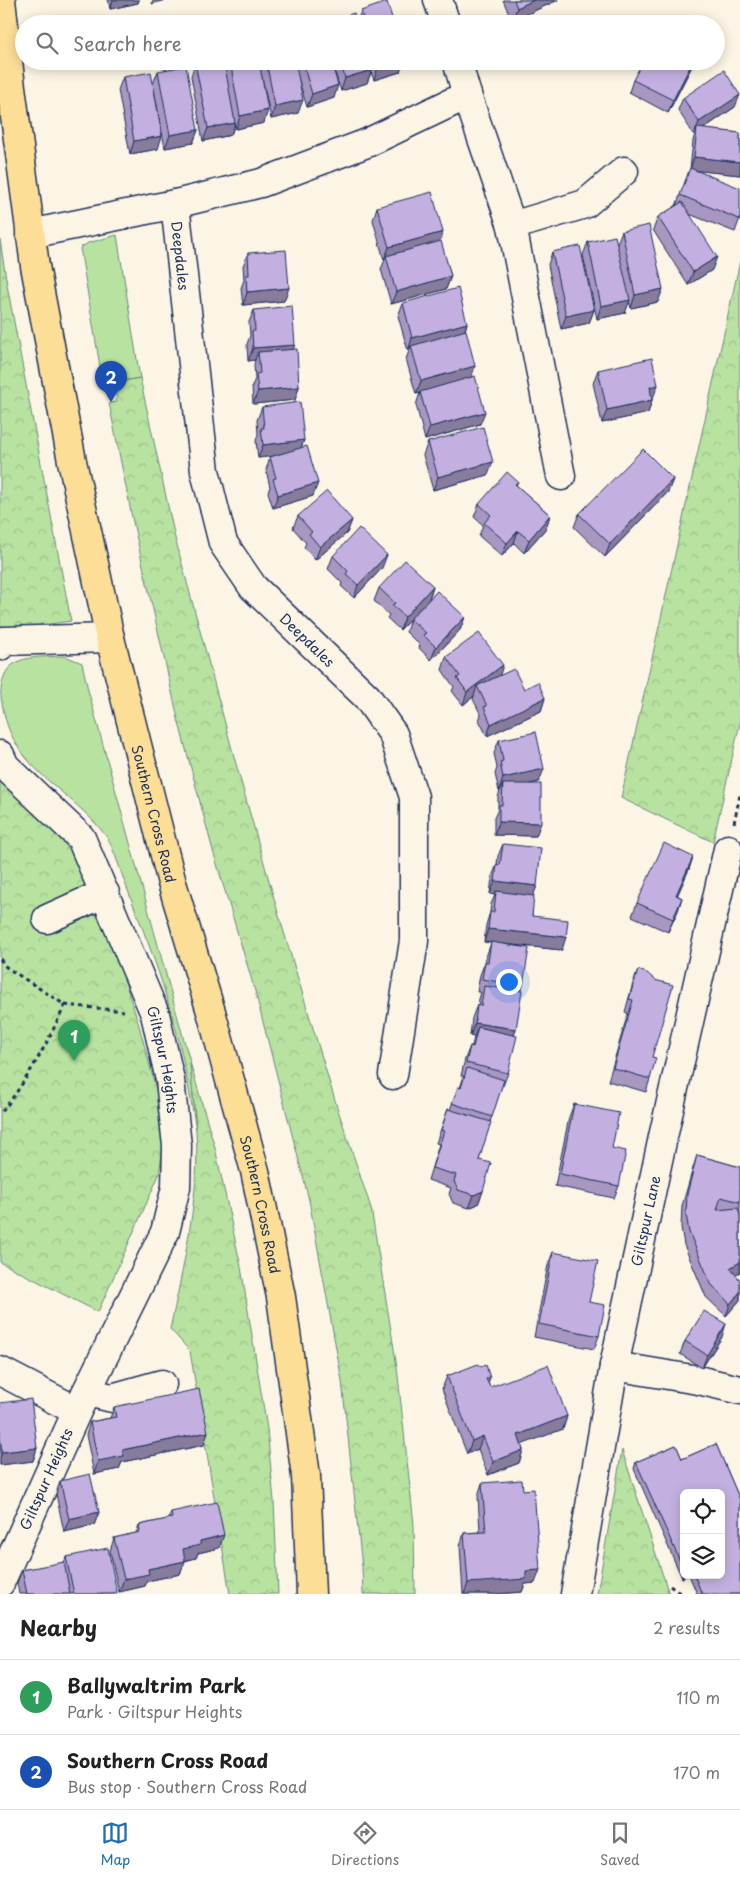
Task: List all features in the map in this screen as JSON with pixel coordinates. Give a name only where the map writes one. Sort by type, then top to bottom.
[{"type":"main road","name":"Southern Cross Road","points":[[1,0],[30,234],[72,461],[110,638],[172,883],[212,1016],[257,1181],[281,1297],[306,1476],[311,1594]]},
{"type":"street","points":[[438,0],[443,15]]},
{"type":"street","points":[[460,70],[512,226],[561,476]]},
{"type":"street","name":"Deepdales","points":[[30,234],[175,204],[261,183],[367,143],[467,95]]},
{"type":"street","points":[[512,226],[585,204],[624,171]]},
{"type":"street","name":"Deepdales","points":[[175,204],[205,470],[224,543],[253,587],[367,697],[393,734],[414,796],[414,941],[393,1075]]},
{"type":"street","points":[[1,640],[110,638]]},
{"type":"street","name":"Giltspur Heights","points":[[0,756],[5,766],[81,838],[155,1014],[170,1080],[178,1146],[176,1187],[165,1232],[82,1401],[1,1577]]},
{"type":"street","name":"Giltspur Lane","points":[[575,1594],[614,1366],[663,1136],[728,849]]},
{"type":"street","points":[[47,919],[105,892]]},
{"type":"street","points":[[614,1366],[698,1380],[740,1390]]},
{"type":"street","name":"Giltspur Heights","points":[[0,1371],[82,1401],[112,1398],[162,1384]]},
{"type":"path","points":[[0,959],[6,967],[65,1005],[155,1014]]},
{"type":"path","points":[[0,1114],[15,1096],[46,1046],[65,1005]]},
{"type":"path","points":[[670,1586],[681,1594]]},
{"type":"green space","points":[[117,235],[140,378],[103,384],[80,248],[88,243]]},
{"type":"green space","points":[[0,240],[71,621],[0,631]]},
{"type":"green space","points":[[740,261],[740,723],[713,842],[621,798]]},
{"type":"green space","points":[[140,378],[175,538],[236,764],[279,916],[337,1107],[371,1208],[397,1367],[414,1525],[415,1594],[363,1594],[362,1567],[342,1381],[309,1200],[255,991],[213,851],[179,723],[133,522],[109,403],[117,402],[114,383]]},
{"type":"green space","points":[[65,656],[82,663],[190,1062],[196,1129],[184,1063],[172,1015],[163,985],[112,846],[93,820],[31,764],[19,748],[9,729],[3,708],[1,692],[3,678],[8,669],[15,663],[33,658]]},
{"type":"green space","points":[[0,776],[74,854],[109,932],[138,1022],[159,1100],[164,1139],[159,1175],[98,1312],[0,1262]]},
{"type":"green space","points":[[190,1062],[215,1148],[241,1267],[267,1429],[274,1501],[278,1594],[230,1594],[190,1351],[170,1329],[189,1234],[196,1177],[196,1134]]},
{"type":"green space","points":[[622,1450],[669,1594],[597,1594]]},
{"type":"building","points":[[514,0],[534,0],[517,8]]},
{"type":"building","points":[[387,2],[391,15],[362,15],[361,11]]},
{"type":"building","points":[[187,70],[198,130],[170,135],[158,71]]},
{"type":"building","points":[[196,70],[226,70],[235,123],[208,128]]},
{"type":"building","points":[[232,70],[261,70],[268,110],[240,116]]},
{"type":"building","points":[[268,70],[297,70],[303,100],[275,106]]},
{"type":"building","points":[[305,70],[334,70],[338,85],[312,94]]},
{"type":"building","points":[[343,70],[372,70],[345,78]]},
{"type":"building","points":[[638,70],[688,70],[673,100],[633,80]]},
{"type":"building","points":[[724,70],[740,95],[699,122],[683,98]]},
{"type":"building","points":[[151,72],[162,136],[134,141],[123,77]]},
{"type":"building","points":[[697,128],[740,133],[740,162],[694,157]]},
{"type":"building","points":[[690,168],[740,188],[739,219],[680,195]]},
{"type":"building","points":[[432,192],[443,232],[389,247],[377,207]]},
{"type":"building","points":[[682,202],[717,257],[693,272],[658,217]]},
{"type":"building","points":[[649,225],[663,289],[635,295],[622,231]]},
{"type":"building","points":[[615,236],[630,300],[601,306],[588,242]]},
{"type":"building","points":[[441,241],[451,276],[396,292],[386,256]]},
{"type":"building","points":[[580,246],[594,310],[566,316],[552,252]]},
{"type":"building","points":[[286,250],[289,288],[247,292],[246,275],[249,275],[248,253]]},
{"type":"building","points":[[458,288],[467,323],[412,338],[403,303]]},
{"type":"building","points":[[292,306],[295,345],[253,348],[252,331],[255,331],[254,310]]},
{"type":"building","points":[[466,330],[475,366],[421,381],[411,346]]},
{"type":"building","points":[[297,349],[299,387],[258,391],[256,374],[260,373],[258,352]]},
{"type":"building","points":[[652,358],[658,385],[650,387],[652,400],[607,410],[598,370]]},
{"type":"building","points":[[475,376],[485,412],[430,427],[420,392]]},
{"type":"building","points":[[300,402],[304,440],[263,445],[261,428],[264,428],[262,407]]},
{"type":"building","points":[[483,427],[493,462],[438,477],[428,442]]},
{"type":"building","points":[[307,446],[318,483],[278,495],[273,479],[276,478],[270,457]]},
{"type":"building","points":[[643,449],[673,479],[610,544],[579,514]]},
{"type":"building","points":[[507,472],[518,482],[515,484],[550,515],[529,540],[518,531],[507,543],[484,523],[491,515],[479,504]]},
{"type":"building","points":[[327,491],[352,520],[320,547],[309,534],[312,532],[298,516]]},
{"type":"building","points":[[359,528],[387,555],[358,585],[346,574],[348,571],[333,556]]},
{"type":"building","points":[[405,560],[433,586],[405,617],[392,605],[395,603],[379,588]]},
{"type":"building","points":[[437,591],[465,617],[436,647],[423,635],[426,633],[410,619]]},
{"type":"building","points":[[479,633],[503,665],[467,692],[457,678],[460,676],[446,657]]},
{"type":"building","points":[[514,669],[524,689],[538,682],[545,698],[491,724],[484,707],[487,706],[477,686]]},
{"type":"building","points":[[536,732],[544,769],[503,778],[500,762],[503,761],[499,740]]},
{"type":"building","points":[[503,784],[541,784],[541,823],[499,822],[499,805],[502,805]]},
{"type":"building","points":[[664,843],[693,857],[676,895],[682,898],[673,919],[637,903]]},
{"type":"building","points":[[503,844],[541,848],[537,886],[495,881],[497,864],[500,865]]},
{"type":"building","points":[[496,891],[534,896],[532,916],[568,920],[566,937],[488,929],[490,912],[494,912]]},
{"type":"building","points":[[491,942],[529,948],[523,986],[482,979],[485,962],[488,962]]},
{"type":"building","points":[[638,970],[647,973],[655,980],[673,985],[652,1057],[656,1058],[650,1079],[613,1068],[633,1000],[629,999]]},
{"type":"building","points":[[484,986],[522,991],[516,1029],[475,1023],[477,1005],[481,1006]]},
{"type":"building","points":[[478,1027],[517,1036],[508,1073],[466,1063],[470,1046],[473,1047]]},
{"type":"building","points":[[467,1068],[504,1080],[492,1117],[452,1103],[458,1087],[461,1088]]},
{"type":"building","points":[[574,1104],[619,1113],[612,1148],[626,1151],[619,1186],[560,1174]]},
{"type":"building","points":[[448,1109],[491,1122],[479,1160],[491,1163],[483,1191],[474,1195],[458,1190],[454,1181],[456,1175],[432,1168],[444,1131],[441,1130]]},
{"type":"building","points":[[697,1155],[740,1167],[740,1202],[721,1197],[717,1210],[738,1208],[740,1216],[740,1262],[730,1268],[740,1280],[740,1292],[730,1304],[711,1284],[689,1232],[686,1214],[687,1194]]},
{"type":"building","points":[[553,1252],[598,1261],[589,1302],[605,1305],[599,1336],[539,1324]]},
{"type":"building","points":[[704,1311],[726,1324],[707,1355],[685,1341]]},
{"type":"building","points":[[478,1364],[480,1367],[486,1365],[490,1378],[486,1379],[490,1387],[548,1365],[567,1416],[518,1435],[523,1450],[493,1462],[483,1436],[472,1441],[447,1376]]},
{"type":"building","points":[[199,1389],[208,1432],[122,1450],[124,1456],[98,1461],[90,1422],[116,1417],[114,1407]]},
{"type":"building","points":[[31,1399],[37,1448],[2,1452],[0,1403]]},
{"type":"building","points":[[716,1444],[740,1500],[740,1594],[702,1594],[696,1579],[725,1579],[725,1489],[680,1489],[680,1561],[636,1462],[676,1445],[682,1459]]},
{"type":"building","points":[[90,1474],[99,1512],[69,1519],[60,1481]]},
{"type":"building","points":[[522,1480],[523,1490],[534,1489],[540,1570],[526,1571],[526,1579],[468,1583],[464,1533],[486,1532],[482,1483]]},
{"type":"building","points":[[217,1502],[224,1535],[200,1541],[200,1545],[183,1549],[185,1561],[148,1569],[149,1574],[124,1579],[114,1538],[140,1532],[139,1525],[172,1518],[171,1512]]},
{"type":"building","points":[[108,1548],[117,1593],[74,1594],[66,1557]]},
{"type":"building","points":[[64,1562],[70,1594],[27,1594],[22,1570]]},
{"type":"place","name":"Southern Cross Road","points":[[111,402]]},
{"type":"place","name":"Ballywaltrim Park","points":[[74,1061]]}]
